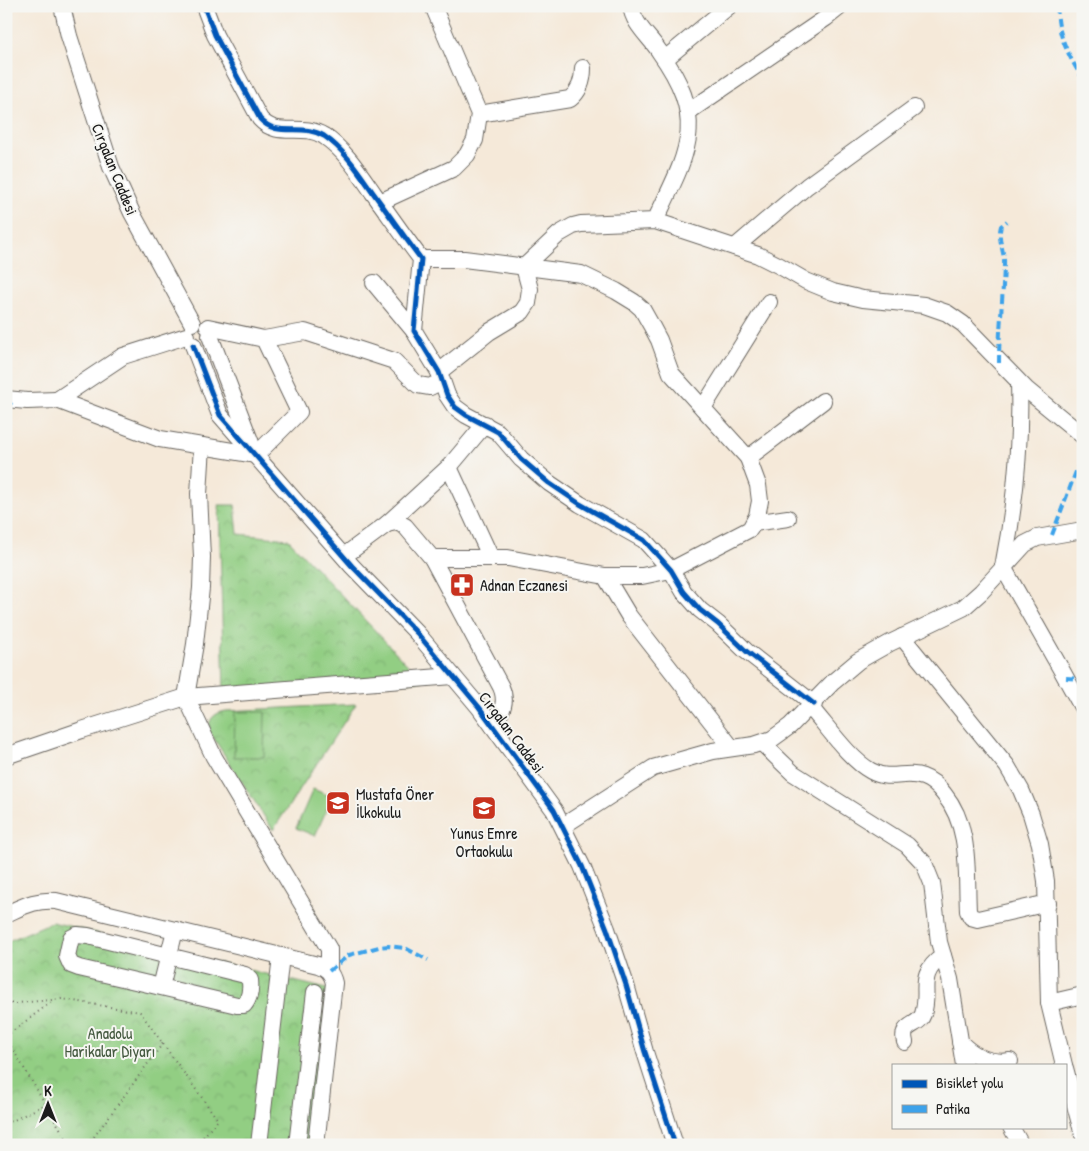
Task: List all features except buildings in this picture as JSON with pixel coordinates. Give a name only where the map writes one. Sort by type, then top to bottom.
[{"type":"street","name":"Cırgalan Caddesi","points":[[62,6],[69,36],[111,167],[190,335],[220,415],[453,676],[544,795],[563,826],[582,866],[617,957],[675,1145]]},
{"type":"street","points":[[204,6],[216,35],[264,123],[278,130],[302,129],[317,132],[324,136],[355,167],[421,260],[414,331]]},
{"type":"street","points":[[380,202],[445,172],[461,162],[476,140],[478,114],[433,6]]},
{"type":"street","points":[[631,6],[636,22],[665,60],[676,80],[688,112],[690,131],[686,150],[678,173],[655,221]]},
{"type":"street","points":[[665,60],[729,6]]},
{"type":"street","points":[[688,112],[841,6]]},
{"type":"street","points":[[478,114],[570,99],[582,81],[583,68]]},
{"type":"street","points":[[735,247],[807,186],[914,108]]},
{"type":"street","points":[[524,267],[559,234],[573,226],[581,224],[655,221],[735,247],[780,266],[806,281],[833,292],[863,299],[916,304],[947,313],[964,324],[1019,383],[1083,436]]},
{"type":"street","points":[[421,260],[464,259],[581,274],[626,296],[642,310],[651,324],[671,374],[748,458],[760,493],[760,509],[750,529],[671,570],[642,576],[605,576],[508,558],[432,558]]},
{"type":"street","points":[[57,400],[123,356],[190,335],[201,322],[209,332],[264,339],[305,332],[394,361],[418,385],[434,386],[440,376],[488,332],[522,312],[530,296],[524,267]]},
{"type":"street","points":[[374,283],[414,331],[440,376],[447,395],[455,407],[498,432],[521,459],[549,483],[580,504],[644,540],[671,570],[684,592],[700,610],[812,706],[863,766],[882,776],[914,775],[926,778],[936,784],[947,798],[958,818],[965,837],[968,911],[971,917],[978,919],[1048,903]]},
{"type":"street","points":[[703,408],[769,302]]},
{"type":"street","name":"Cırgalan Caddesi","points":[[209,332],[256,455]]},
{"type":"street","points":[[190,335],[199,346],[205,344],[209,332]]},
{"type":"street","points":[[6,399],[27,401],[57,400],[160,439],[256,455],[299,412],[264,339]]},
{"type":"street","points":[[1019,383],[1020,432],[1017,471],[1003,567],[1083,710]]},
{"type":"street","points":[[748,458],[823,401]]},
{"type":"street","points":[[344,556],[387,524],[449,467],[485,424]]},
{"type":"street","points":[[202,446],[199,494],[202,557],[201,588],[195,644],[186,697],[214,757],[329,949],[329,971],[334,984],[316,1145]]},
{"type":"street","points":[[449,467],[491,558]]},
{"type":"street","points":[[754,523],[788,518]]},
{"type":"street","points":[[387,524],[396,522],[405,526],[432,558],[503,692],[504,707],[493,726]]},
{"type":"street","points":[[563,826],[653,768],[690,757],[762,743],[782,733],[812,706],[833,682],[858,661],[902,637],[963,608],[981,592],[1020,548],[1030,540],[1083,530]]},
{"type":"street","points":[[605,576],[629,616],[682,681],[732,748]]},
{"type":"street","points":[[902,637],[1006,766],[1018,784],[1031,814],[1040,844],[1046,881],[1049,1004],[1064,1064]]},
{"type":"street","points":[[6,756],[186,697],[453,676]]},
{"type":"street","points":[[762,743],[794,773],[906,845],[919,856],[930,876],[939,942],[950,979],[964,1064]]},
{"type":"street","points":[[6,914],[31,902],[56,901],[318,965],[329,971]]},
{"type":"street","points":[[161,987],[175,930]]},
{"type":"street","points":[[78,934],[169,956],[245,975],[250,980],[251,987],[248,1000],[244,1004],[237,1006],[79,968],[71,965],[67,956],[71,938],[78,934]]},
{"type":"street","points":[[259,1145],[281,956]]},
{"type":"street","points":[[905,1042],[904,1034],[907,1028],[919,1020],[924,1013],[926,976],[931,966],[943,956]]},
{"type":"street","points":[[297,1145],[315,992]]},
{"type":"street","points":[[1049,1004],[1083,995]]},
{"type":"street","points":[[960,1042],[970,1052],[983,1059],[998,1062],[1010,1061]]},
{"type":"street","points":[[1066,1070],[1083,1135]]},
{"type":"street","points":[[304,1093],[322,1096]]},
{"type":"street","points":[[1012,1128],[1021,1145]]},
{"type":"path","points":[[6,1004],[62,999],[140,1012],[218,1120],[196,1145]]},
{"type":"path","points":[[54,1000],[6,1037],[70,1145]]},
{"type":"path","points":[[88,1145],[163,1043]]},
{"type":"path","points":[[6,1124],[46,1104]]},
{"type":"green space","points":[[219,505],[235,505],[238,534],[288,539],[423,681],[224,694]]},
{"type":"green space","points":[[356,704],[273,830],[209,731],[211,719],[219,713],[226,711]]},
{"type":"green space","points":[[235,712],[265,712],[264,757],[234,757]]},
{"type":"green space","points":[[313,789],[332,797],[315,836],[296,828]]},
{"type":"green space","name":"Anadolu Harikalar Diyarı","points":[[52,922],[327,989],[312,1145],[6,1145],[6,942]]},
{"type":"marked path","points":[[1058,6],[1059,25],[1064,44],[1083,79]]},
{"type":"marked path","points":[[999,363],[1004,265],[1000,231],[1001,226],[1007,221]]},
{"type":"marked path","points":[[6,408],[14,400]]},
{"type":"marked path","points":[[1052,535],[1083,453]]},
{"type":"marked path","points":[[1066,678],[1083,679]]},
{"type":"marked path","points":[[329,971],[349,955],[379,947],[405,948],[428,960]]},
{"type":"cycle path","points":[[204,6],[215,35],[260,119],[274,128],[315,132],[324,136],[339,148],[352,163],[421,259],[414,331],[439,372],[447,395],[455,407],[498,432],[521,459],[549,483],[580,504],[644,540],[671,570],[684,592],[700,610],[718,624],[746,651],[814,704]]},
{"type":"cycle path","points":[[193,345],[220,415],[352,566],[417,633],[479,707],[554,810],[582,866],[607,929],[675,1145]]},
{"type":"place","name":"Adnan Eczanesi","points":[[462,585]]},
{"type":"place","name":"Mustafa Öner İlkokulu","points":[[338,803]]},
{"type":"place","name":"Yunus Emre Ortaokulu","points":[[484,808]]}]
